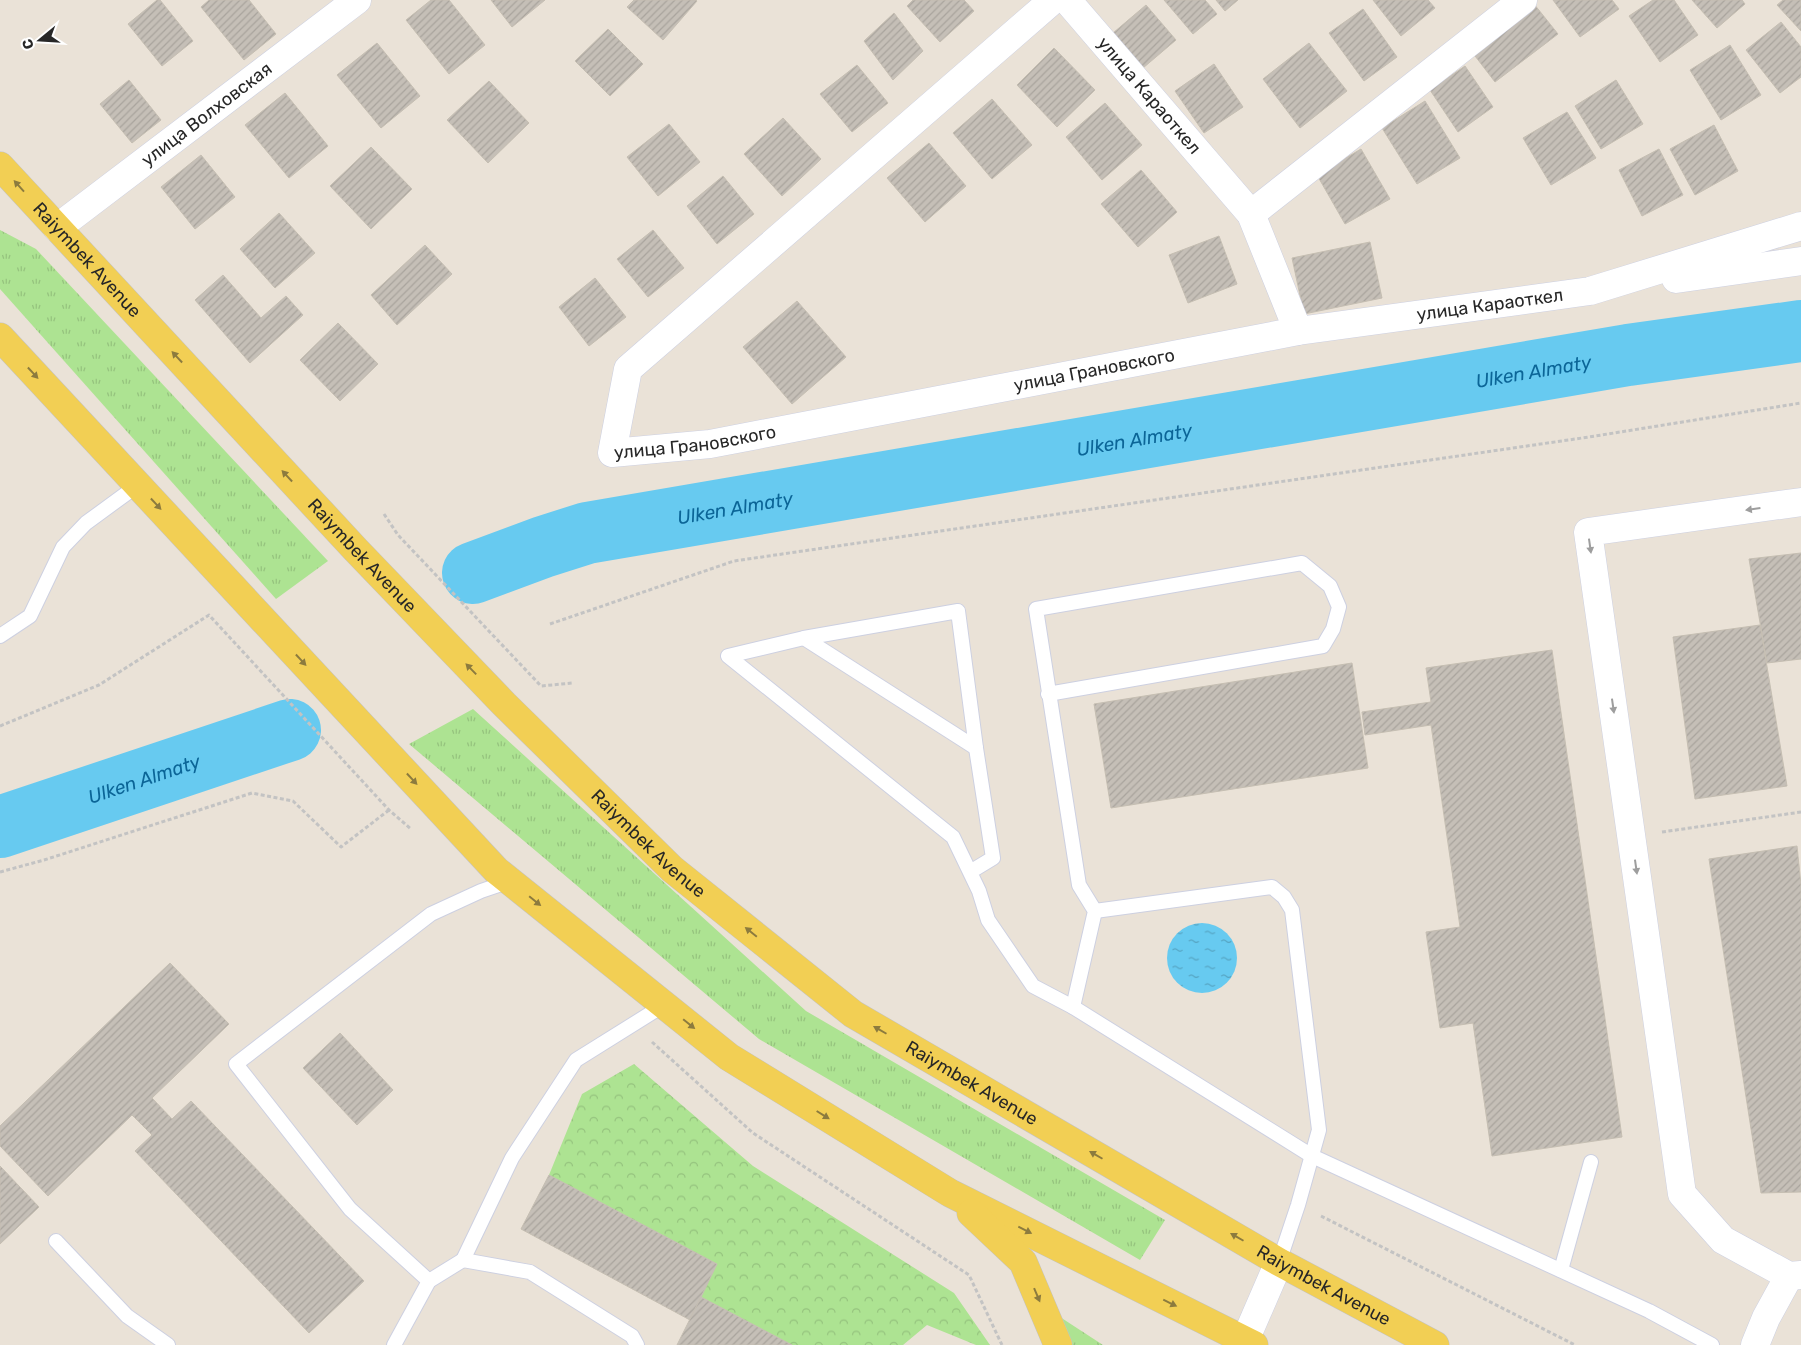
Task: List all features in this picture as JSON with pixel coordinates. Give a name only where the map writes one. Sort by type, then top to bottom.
[{"type":"main road","name":"Raiymbek Avenue","points":[[0,166],[370,564],[504,704],[672,869],[853,1014],[1279,1262],[1435,1345]]},
{"type":"main road","points":[[0,337],[503,876],[729,1057],[950,1193],[1247,1344]]},
{"type":"main road","points":[[950,1193],[1023,1262],[1058,1345]]},
{"type":"street","name":"улица Волховская","points":[[57,228],[357,0]]},
{"type":"street","name":"улица Грановского","points":[[1053,0],[628,369],[612,454],[710,444],[1298,331]]},
{"type":"street","name":"улица Караоткел","points":[[1067,0],[1251,214],[1298,331],[1590,291],[1801,226]]},
{"type":"street","points":[[1251,214],[1523,0]]},
{"type":"street","points":[[1590,291],[1801,261]]},
{"type":"street","points":[[1755,1345],[1766,1318],[1795,1276],[1723,1240],[1682,1194],[1588,532],[1801,502]]},
{"type":"street","points":[[1247,1344],[1279,1262]]},
{"type":"lane","points":[[0,636],[30,616],[63,547],[86,523],[138,485]]},
{"type":"lane","points":[[1048,694],[1323,646],[1333,629],[1339,607],[1330,586],[1302,563],[1036,609],[1048,694],[1079,885],[1095,911],[1073,1007]]},
{"type":"lane","points":[[970,872],[993,858],[958,611],[804,638],[728,656],[953,837],[979,891],[988,920],[1033,986],[1073,1007],[1312,1156],[1649,1311],[1712,1345]]},
{"type":"lane","points":[[804,638],[976,748]]},
{"type":"lane","points":[[429,1281],[350,1209],[236,1064],[431,914],[481,891],[503,876]]},
{"type":"lane","points":[[1095,911],[1272,887],[1284,897],[1292,910],[1319,1130],[1298,1205],[1279,1262]]},
{"type":"lane","points":[[394,1345],[429,1281],[463,1260],[512,1158],[576,1060],[664,1005]]},
{"type":"lane","points":[[1561,1270],[1591,1162]]},
{"type":"lane","points":[[56,1241],[127,1316],[168,1345]]},
{"type":"lane","points":[[463,1260],[530,1272],[632,1336],[637,1345]]},
{"type":"path","points":[[550,624],[734,561],[1589,437],[1801,403]]},
{"type":"path","points":[[384,514],[398,535],[541,686],[572,683]]},
{"type":"path","points":[[0,726],[99,685],[209,615],[389,810],[341,847],[292,800],[252,793],[44,860],[0,872]]},
{"type":"path","points":[[1632,836],[1801,812]]},
{"type":"path","points":[[1298,1205],[1575,1345]]},
{"type":"green space","points":[[0,230],[36,249],[328,561],[276,599],[0,289]]},
{"type":"green space","points":[[473,709],[806,1011],[1165,1220],[1140,1260],[759,1039],[409,744]]},
{"type":"green space","points":[[634,1064],[753,1166],[954,1293],[990,1345],[976,1345],[927,1325],[903,1345],[792,1345],[701,1297],[717,1264],[549,1175],[582,1094]]},
{"type":"green space","points":[[1060,1317],[1103,1345],[1072,1345]]},
{"type":"water","points":[[1202,923],[1215,926],[1227,933],[1234,945],[1237,958],[1234,971],[1227,983],[1215,990],[1202,993],[1189,990],[1177,983],[1170,971],[1167,958],[1170,945],[1177,933],[1189,926]]},
{"type":"building","points":[[157,0],[160,0],[193,41],[162,66],[128,24]]},
{"type":"building","points":[[209,0],[249,0],[276,34],[244,60],[201,7]]},
{"type":"building","points":[[431,0],[449,0],[485,45],[449,74],[406,20]]},
{"type":"building","points":[[491,0],[545,0],[512,27]]},
{"type":"building","points":[[634,0],[697,1],[663,40],[627,7]]},
{"type":"building","points":[[913,0],[964,0],[974,11],[940,42],[907,6]]},
{"type":"building","points":[[1164,0],[1205,0],[1217,14],[1193,34]]},
{"type":"building","points":[[1216,0],[1238,0],[1225,11]]},
{"type":"building","points":[[1373,0],[1428,0],[1435,8],[1401,36]]},
{"type":"building","points":[[1553,0],[1612,0],[1619,9],[1580,37]]},
{"type":"building","points":[[1653,0],[1674,0],[1698,35],[1660,62],[1629,16]]},
{"type":"building","points":[[1692,0],[1742,0],[1745,4],[1717,28]]},
{"type":"building","points":[[1783,0],[1801,0],[1801,31],[1777,5]]},
{"type":"building","points":[[1534,4],[1558,34],[1495,82],[1472,52]]},
{"type":"building","points":[[1146,5],[1176,40],[1143,68],[1113,33]]},
{"type":"building","points":[[1363,9],[1397,57],[1364,81],[1329,33]]},
{"type":"building","points":[[894,13],[923,51],[893,80],[864,41]]},
{"type":"building","points":[[1781,22],[1801,47],[1801,77],[1780,93],[1746,50]]},
{"type":"building","points":[[608,29],[643,64],[610,96],[575,61]]},
{"type":"building","points":[[377,43],[420,96],[381,128],[337,75]]},
{"type":"building","points":[[1309,43],[1347,91],[1300,128],[1263,79]]},
{"type":"building","points":[[1730,45],[1761,95],[1721,120],[1690,70]]},
{"type":"building","points":[[1054,48],[1095,90],[1057,127],[1017,85]]},
{"type":"building","points":[[1214,64],[1243,107],[1204,133],[1175,91]]},
{"type":"building","points":[[857,65],[888,103],[852,132],[820,94]]},
{"type":"building","points":[[1465,66],[1493,107],[1458,132],[1430,90]]},
{"type":"building","points":[[129,80],[161,120],[132,143],[100,104]]},
{"type":"building","points":[[1616,80],[1643,124],[1601,149],[1575,106]]},
{"type":"building","points":[[489,81],[529,123],[488,163],[447,120]]},
{"type":"building","points":[[285,93],[328,146],[289,178],[245,125]]},
{"type":"building","points":[[992,99],[1032,145],[992,179],[953,133]]},
{"type":"building","points":[[1425,101],[1460,158],[1417,184],[1382,128]]},
{"type":"building","points":[[1105,103],[1142,145],[1102,180],[1066,137]]},
{"type":"building","points":[[1567,112],[1596,158],[1551,185],[1523,138]]},
{"type":"building","points":[[783,118],[821,159],[782,196],[744,154]]},
{"type":"building","points":[[669,124],[700,162],[658,196],[627,157]]},
{"type":"building","points":[[1714,125],[1738,171],[1695,195],[1670,149]]},
{"type":"building","points":[[929,143],[966,186],[925,222],[887,178]]},
{"type":"building","points":[[371,147],[412,189],[371,229],[330,186]]},
{"type":"building","points":[[1361,149],[1390,199],[1345,224],[1317,175]]},
{"type":"building","points":[[1659,149],[1683,195],[1642,216],[1619,170]]},
{"type":"building","points":[[201,155],[235,197],[195,229],[161,187]]},
{"type":"building","points":[[1141,170],[1177,212],[1138,247],[1101,204]]},
{"type":"building","points":[[723,176],[754,214],[717,244],[687,206]]},
{"type":"building","points":[[279,213],[315,253],[275,288],[240,249]]},
{"type":"building","points":[[653,230],[684,268],[648,297],[617,259]]},
{"type":"building","points":[[1219,236],[1237,284],[1188,303],[1169,255]]},
{"type":"building","points":[[1370,242],[1382,298],[1304,314],[1292,258]]},
{"type":"building","points":[[425,245],[452,274],[397,325],[371,295]]},
{"type":"building","points":[[223,275],[261,318],[286,296],[303,315],[250,363],[195,300]]},
{"type":"building","points":[[595,278],[626,317],[589,346],[559,307]]},
{"type":"building","points":[[797,301],[846,357],[792,404],[743,347]]},
{"type":"building","points":[[338,323],[378,364],[340,401],[300,360]]},
{"type":"building","points":[[1801,553],[1801,659],[1767,663],[1749,559]]},
{"type":"building","points":[[1760,625],[1787,786],[1695,799],[1673,637]]},
{"type":"building","points":[[1552,650],[1622,1137],[1492,1156],[1473,1023],[1440,1028],[1426,932],[1460,927],[1431,725],[1365,735],[1362,712],[1431,702],[1426,668]]},
{"type":"building","points":[[1352,663],[1368,768],[1111,808],[1094,704]]},
{"type":"building","points":[[1797,846],[1801,885],[1801,1192],[1761,1193],[1709,859]]},
{"type":"building","points":[[170,963],[229,1024],[152,1098],[172,1119],[191,1101],[364,1281],[309,1333],[135,1151],[152,1135],[132,1115],[48,1196],[0,1146],[0,1126]]},
{"type":"building","points":[[340,1033],[393,1090],[357,1125],[303,1068]]},
{"type":"building","points":[[0,1166],[39,1207],[0,1244]]},
{"type":"building","points":[[549,1175],[717,1264],[690,1320],[521,1229]]},
{"type":"building","points":[[701,1297],[792,1345],[677,1345]]},
{"type":"waterway","name":"Ulken Almaty","points":[[473,573],[587,533],[1628,355],[1801,331]]},
{"type":"waterway","name":"Ulken Almaty","points":[[0,827],[290,730]]}]
